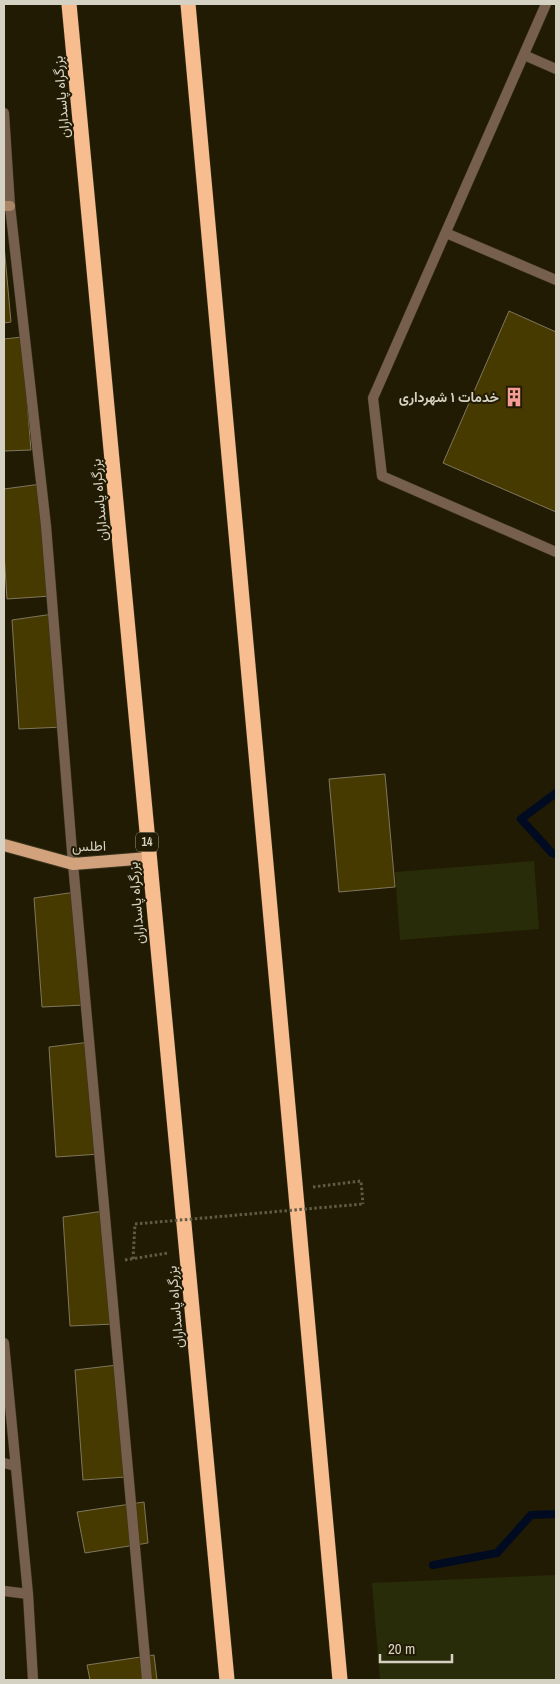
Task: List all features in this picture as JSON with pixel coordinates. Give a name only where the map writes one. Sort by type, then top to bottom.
[{"type":"highway","name":"بزرگراه پاسداران","points":[[69,4],[148,858],[227,1680]]},
{"type":"highway","points":[[188,4],[340,1680]]},
{"type":"main road","name":"اطلس","points":[[4,845],[74,864],[148,858]]},
{"type":"street","points":[[546,4],[374,398],[382,476],[556,552]]},
{"type":"street","points":[[524,55],[556,69]]},
{"type":"street","points":[[4,113],[7,206],[46,526],[74,864],[147,1680]]},
{"type":"street","points":[[446,233],[556,280]]},
{"type":"street","points":[[4,1343],[28,1594],[33,1680]]},
{"type":"street","points":[[4,1463],[15,1466]]},
{"type":"street","points":[[4,1590],[28,1594]]},
{"type":"path","points":[[133,1259],[135,1224],[363,1204],[362,1180],[295,1190]]},
{"type":"path","points":[[110,1263],[186,1250]]},
{"type":"green space","points":[[534,861],[539,929],[400,940],[395,872]]},
{"type":"green space","points":[[556,1575],[556,1680],[380,1680],[372,1583]]},
{"type":"building","points":[[4,245],[11,322],[4,323]]},
{"type":"building","name":"خدمات ۱ شهرداری","points":[[509,311],[556,332],[556,512],[443,463]]},
{"type":"building","points":[[22,337],[31,450],[4,451],[4,339]]},
{"type":"building","points":[[41,484],[51,596],[7,599],[4,553],[4,489]]},
{"type":"building","points":[[53,614],[63,727],[19,729],[12,620]]},
{"type":"building","points":[[385,774],[395,887],[339,892],[329,779]]},
{"type":"building","points":[[76,892],[85,1005],[42,1007],[34,898]]},
{"type":"building","points":[[90,1042],[100,1154],[56,1157],[49,1047]]},
{"type":"building","points":[[104,1211],[114,1324],[70,1326],[63,1217]]},
{"type":"building","points":[[117,1365],[126,1477],[83,1480],[75,1370]]},
{"type":"building","points":[[144,1502],[148,1543],[85,1553],[77,1512]]},
{"type":"building","points":[[154,1655],[157,1680],[90,1680],[87,1665]]},
{"type":"waterway","points":[[556,793],[521,819],[552,853],[556,854]]},
{"type":"waterway","points":[[433,1565],[497,1553],[531,1515],[556,1514]]},
{"type":"place","name":"خدمات ۱ شهرداری","points":[[514,397]]}]
